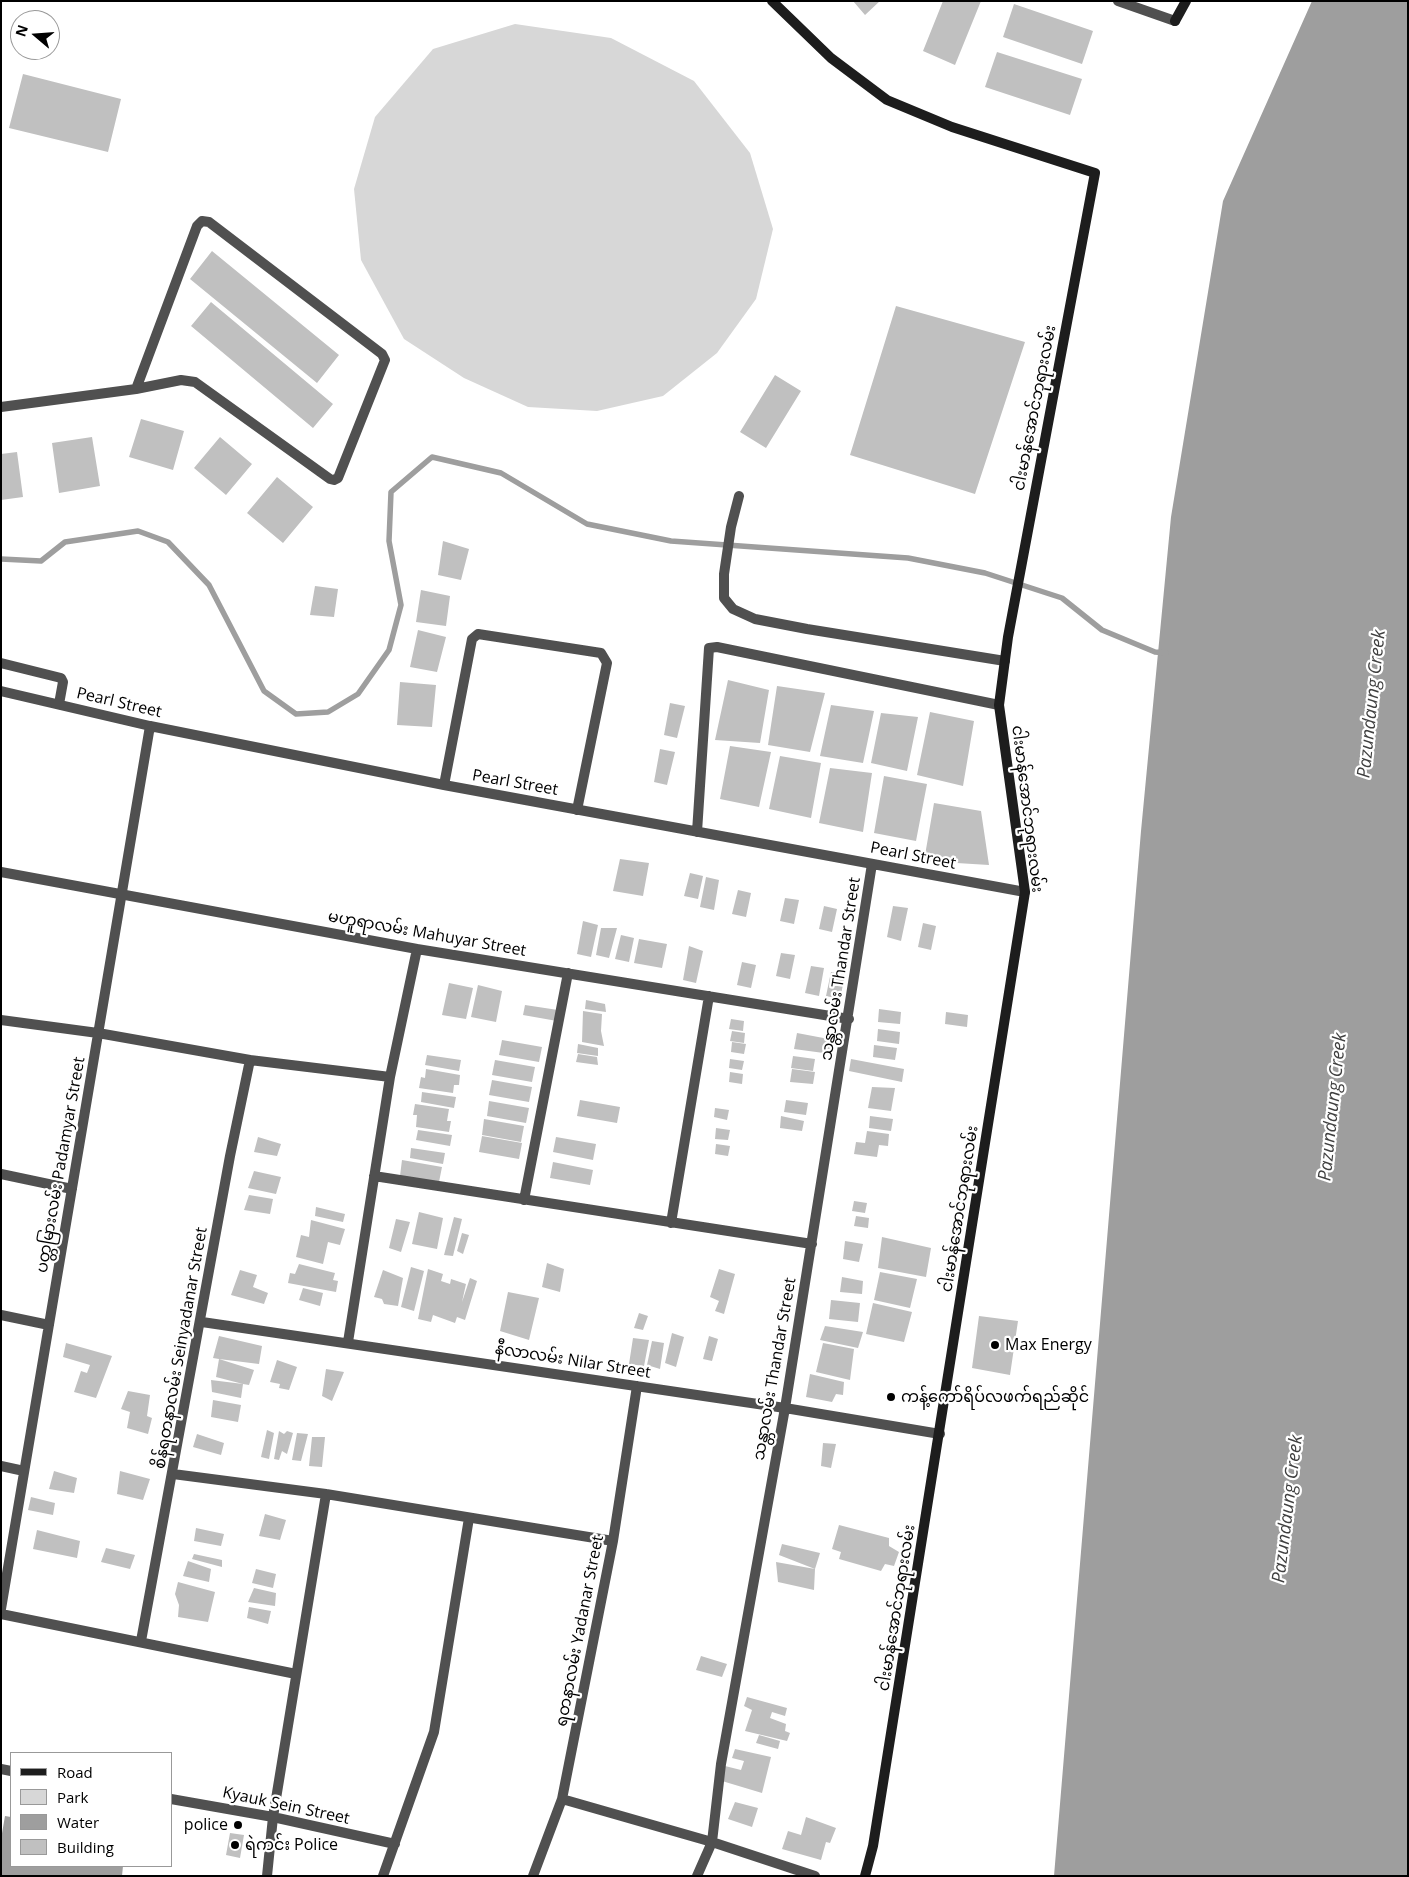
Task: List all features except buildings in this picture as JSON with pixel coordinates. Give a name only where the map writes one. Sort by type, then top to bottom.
[{"type":"main road","name":"ငါးမာန်အောင်ဘုရားလမ်း","points":[[772,1],[830,58],[888,100],[952,127],[1095,173],[1005,661],[999,705],[1025,892],[940,1434],[873,1846],[865,1876]]},
{"type":"main road","points":[[1175,22],[1186,1]]},
{"type":"street","points":[[1118,1],[1175,22]]},
{"type":"street","points":[[1,407],[136,389],[181,380],[196,382],[330,479],[334,480],[338,478],[385,360],[382,354],[209,222],[202,221],[198,226],[136,389]]},
{"type":"street","points":[[739,496],[726,555],[724,598],[733,609],[755,619],[1005,661]]},
{"type":"street","points":[[444,785],[472,639],[478,634],[601,653],[607,663],[577,810]]},
{"type":"street","points":[[697,832],[709,648],[717,646],[999,705]]},
{"type":"street","points":[[1,663],[61,678],[63,682],[59,704]]},
{"type":"street","name":"Pearl Street","points":[[1,691],[150,726],[444,785],[1025,892]]},
{"type":"street","name":"ပတ္တမြားလမ်း Padamyar Street","points":[[1,1609],[150,726]]},
{"type":"street","name":"သန္တာလမ်း Thandar Street","points":[[697,1876],[712,1842],[720,1772],[785,1408],[849,1019],[872,864]]},
{"type":"street","name":"မဟူရာလမ်း Mahuyar Street","points":[[1,872],[122,892],[417,948],[849,1019]]},
{"type":"street","points":[[348,1342],[390,1078],[417,948]]},
{"type":"street","points":[[524,1200],[568,973]]},
{"type":"street","points":[[672,1223],[709,996]]},
{"type":"street","points":[[1,1020],[98,1033],[250,1060],[390,1078]]},
{"type":"street","name":"စိန်ရတနာလမ်း Seinyadanar Street","points":[[141,1641],[202,1322],[230,1156],[250,1060]]},
{"type":"street","points":[[1,1174],[72,1189]]},
{"type":"street","points":[[374,1176],[812,1244]]},
{"type":"street","points":[[1,1315],[49,1324]]},
{"type":"street","name":"နီလာလမ်း Nilar Street","points":[[202,1322],[348,1342],[785,1408],[940,1434]]},
{"type":"street","name":"ရတနာလမ်း Yadanar Street","points":[[532,1876],[562,1800],[613,1542],[638,1386]]},
{"type":"street","points":[[1,1466],[24,1471]]},
{"type":"street","points":[[173,1474],[326,1494],[613,1542]]},
{"type":"street","points":[[267,1876],[273,1817],[326,1494]]},
{"type":"street","points":[[383,1876],[434,1732],[469,1518]]},
{"type":"street","points":[[1,1614],[296,1674]]},
{"type":"street","name":"Kyauk Sein Street","points":[[172,1799],[273,1817],[395,1844]]},
{"type":"street","points":[[562,1800],[712,1842],[815,1876]]},
{"type":"green space","points":[[515,24],[611,38],[694,81],[750,153],[773,229],[756,299],[717,353],[663,396],[597,411],[528,407],[464,378],[404,339],[361,260],[354,189],[375,117],[433,49]]},
{"type":"water","name":"Pazundaung Creek","points":[[1312,1],[1408,1],[1408,1876],[1054,1876],[1141,831],[1171,517],[1223,201]]},
{"type":"water","points":[[5,1816],[10,1817],[10,1867],[123,1867],[122,1876],[1,1876],[1,1839]]},
{"type":"waterway","points":[[1,559],[41,561],[65,542],[138,531],[168,542],[209,585],[264,691],[296,714],[328,712],[358,694],[389,650],[401,605],[389,541],[391,492],[432,457],[501,473],[587,524],[671,541],[908,558],[985,573],[1062,598],[1102,630],[1155,652],[1166,653]]},
{"type":"place","name":"Max Energy","points":[[995,1345]]},
{"type":"place","name":"ကန့်ကော်ရိပ်လဖက်ရည်ဆိုင်","points":[[891,1397]]},
{"type":"place","name":"police","points":[[238,1825]]},
{"type":"place","name":"ရဲကင်း Police","points":[[235,1845]]}]
